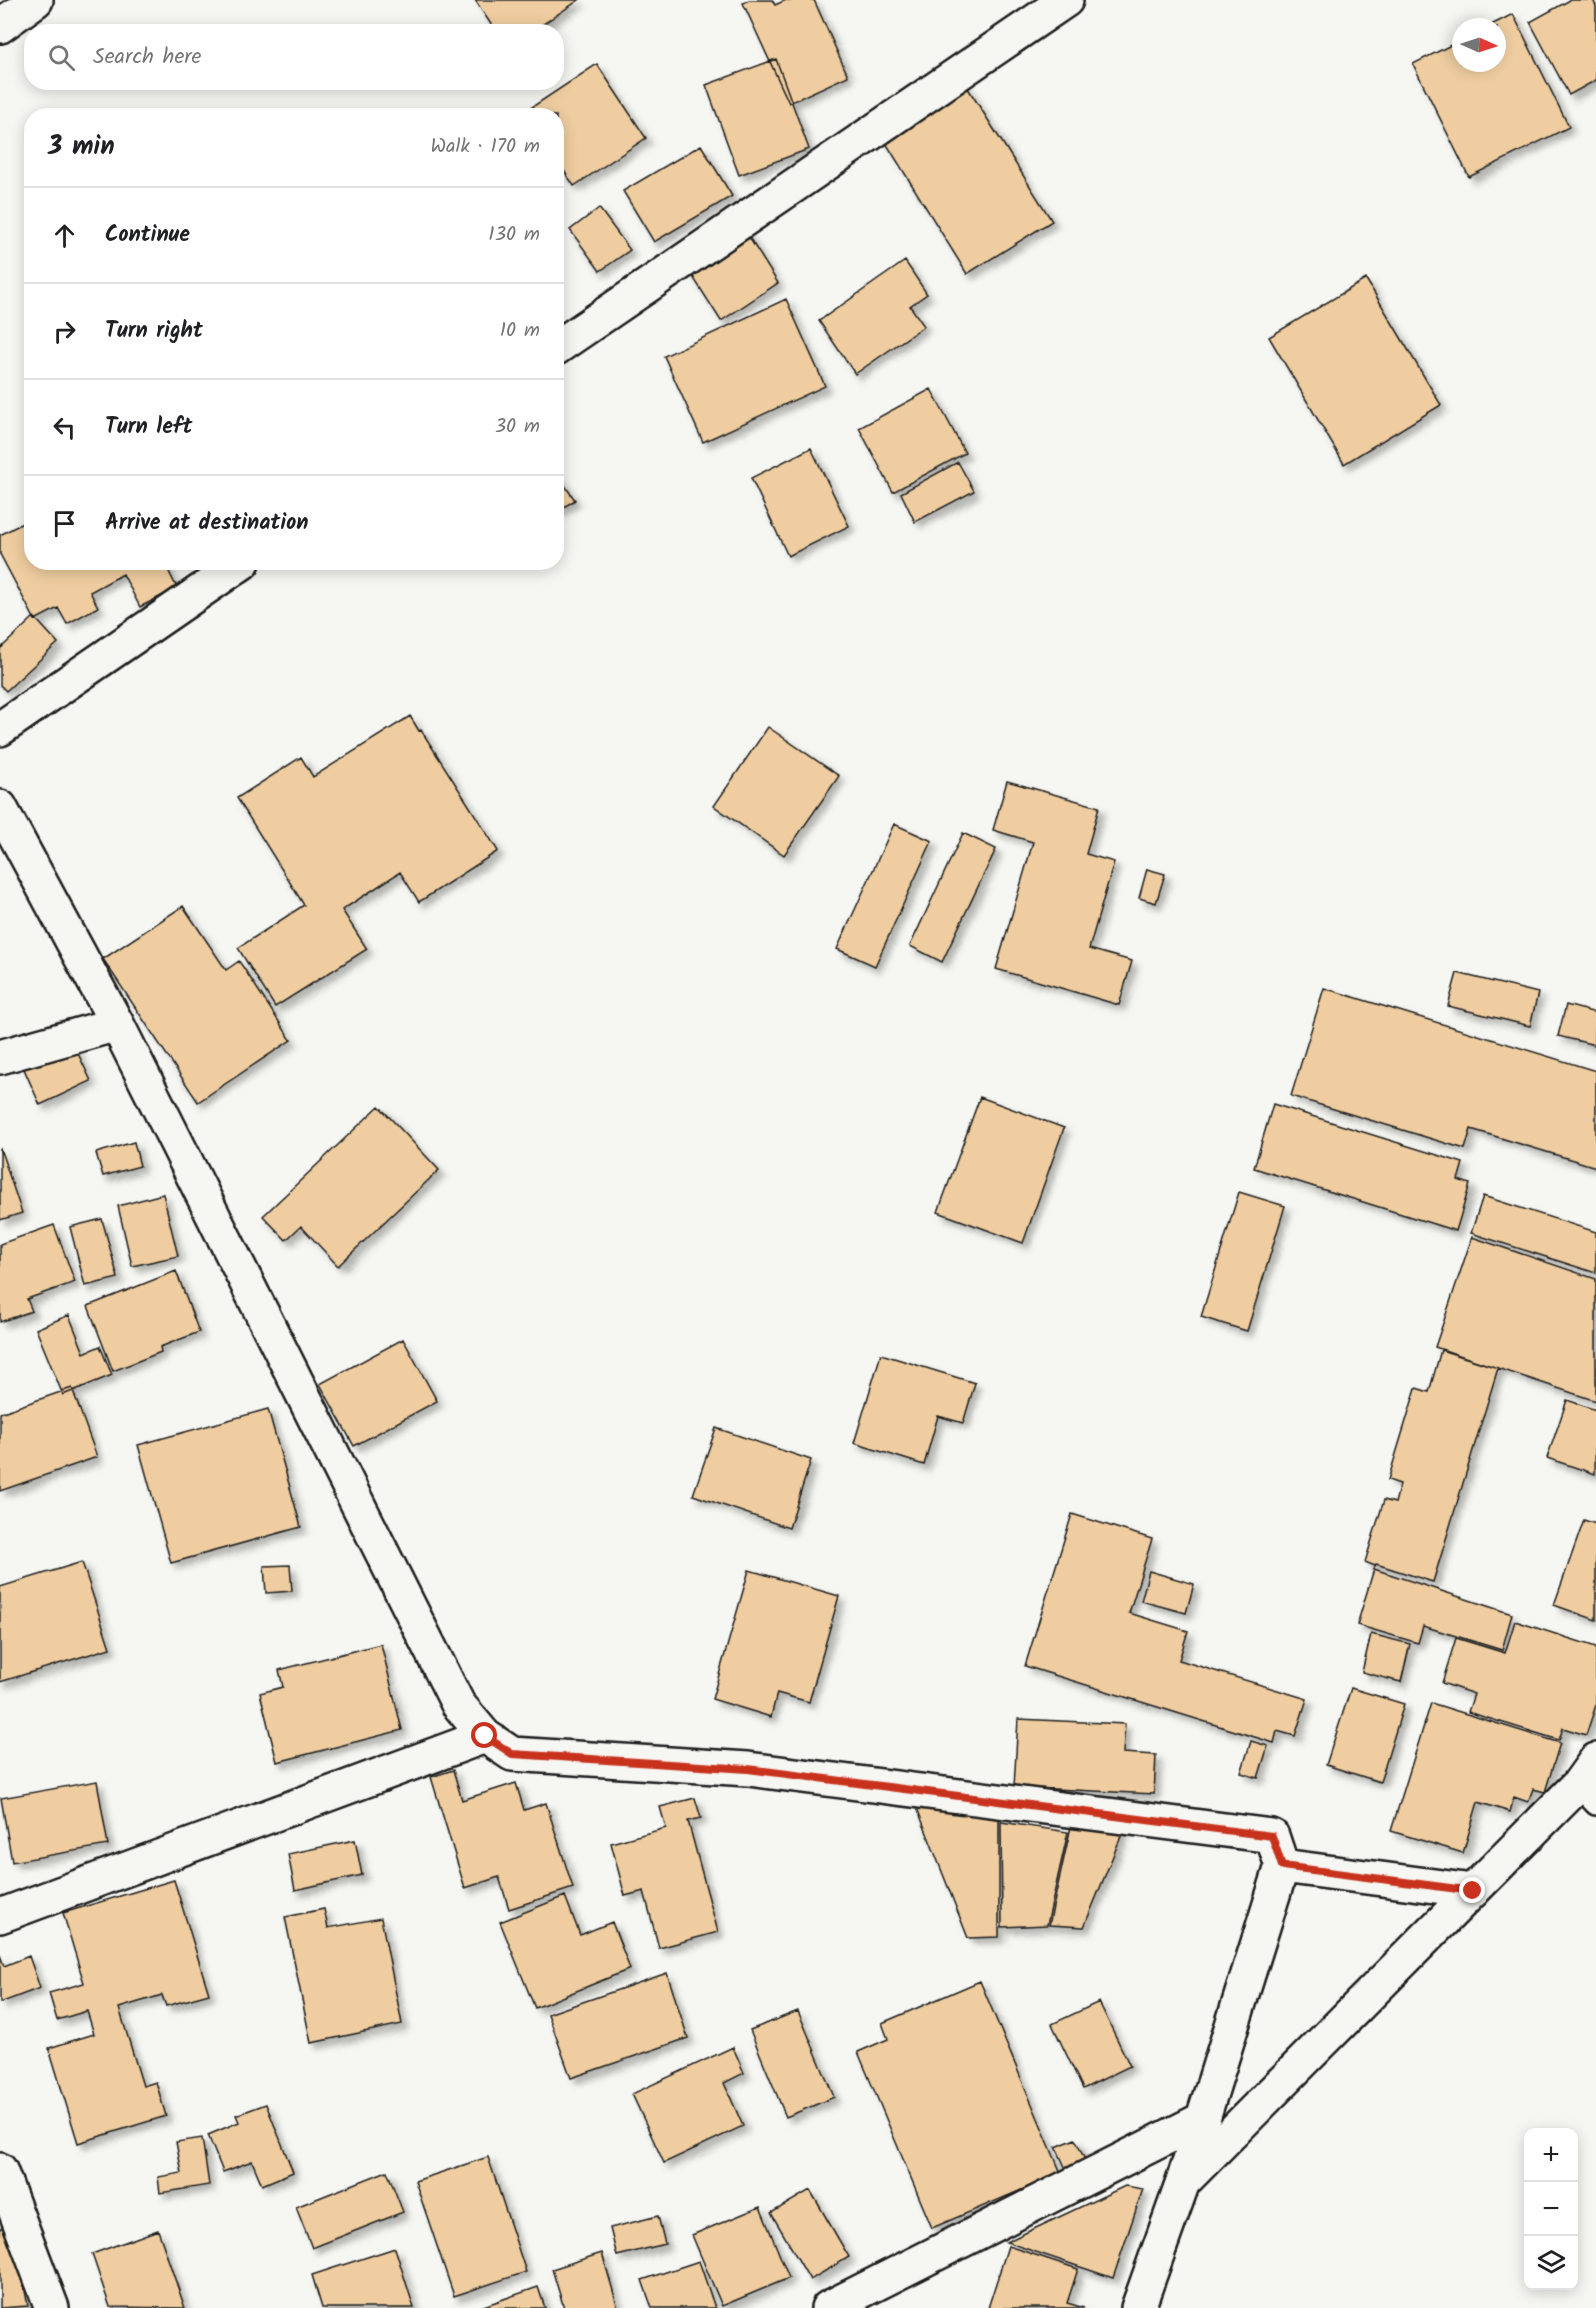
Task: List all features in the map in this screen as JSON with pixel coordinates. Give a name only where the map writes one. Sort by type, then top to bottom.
[{"type":"street","points":[[0,26],[36,0]]},
{"type":"street","points":[[564,343],[1066,0]]},
{"type":"street","points":[[0,729],[231,570]]},
{"type":"street","points":[[0,807],[117,1024],[458,1704],[485,1736],[512,1754],[748,1769],[1272,1836],[1282,1866],[1184,2182],[1138,2308]]},
{"type":"street","points":[[0,1057],[117,1024]]},
{"type":"street","points":[[0,1916],[485,1736]]},
{"type":"street","points":[[1184,2182],[1473,1891],[1590,1783]]},
{"type":"street","points":[[1282,1866],[1473,1891]]},
{"type":"street","points":[[828,2308],[1203,2119]]},
{"type":"street","points":[[0,2170],[52,2308]]},
{"type":"building","points":[[475,0],[579,0],[543,24],[491,24]]},
{"type":"building","points":[[749,0],[772,0],[775,5],[786,0],[814,0],[848,76],[789,103],[743,3]]},
{"type":"building","points":[[1570,0],[1593,0],[1596,6],[1596,80],[1569,95],[1530,22]]},
{"type":"building","points":[[1513,14],[1569,127],[1469,177],[1413,64],[1452,44],[1452,72],[1506,72],[1505,18]]},
{"type":"building","points":[[776,59],[809,149],[739,175],[706,85]]},
{"type":"building","points":[[597,64],[646,138],[574,186],[564,171],[564,108],[531,108],[558,90],[564,90],[564,86]]},
{"type":"building","points":[[964,82],[1052,221],[967,274],[881,135]]},
{"type":"building","points":[[701,145],[732,196],[654,242],[623,191]]},
{"type":"building","points":[[599,208],[630,250],[600,271],[570,230]]},
{"type":"building","points":[[745,231],[778,283],[721,321],[688,269]]},
{"type":"building","points":[[905,261],[927,294],[910,306],[924,326],[855,374],[819,321]]},
{"type":"building","points":[[1366,279],[1441,405],[1344,464],[1269,337]]},
{"type":"building","points":[[786,299],[825,386],[703,442],[664,356]]},
{"type":"building","points":[[931,389],[965,453],[893,492],[859,428]]},
{"type":"building","points":[[811,448],[849,526],[788,556],[751,478]]},
{"type":"building","points":[[958,462],[974,491],[915,522],[901,493]]},
{"type":"building","points":[[564,484],[575,500],[564,507]]},
{"type":"building","points":[[24,522],[24,570],[168,570],[177,588],[140,607],[123,574],[90,592],[98,607],[67,624],[58,608],[35,620],[0,554],[0,535]]},
{"type":"building","points":[[34,617],[58,643],[6,691],[0,685],[0,649]]},
{"type":"building","points":[[410,716],[498,851],[419,902],[400,872],[342,910],[367,949],[275,1007],[238,948],[304,905],[237,798],[301,757],[313,777]]},
{"type":"building","points":[[768,727],[839,776],[784,855],[714,806]]},
{"type":"building","points":[[1007,781],[1099,807],[1086,854],[1114,862],[1089,949],[1132,961],[1119,1005],[996,969],[1033,842],[993,830]]},
{"type":"building","points":[[894,824],[932,841],[875,966],[837,949]]},
{"type":"building","points":[[963,833],[996,849],[942,962],[910,946]]},
{"type":"building","points":[[1147,869],[1165,874],[1156,903],[1139,898]]},
{"type":"building","points":[[183,906],[226,970],[239,961],[291,1040],[198,1102],[103,959]]},
{"type":"building","points":[[1457,973],[1538,993],[1530,1026],[1448,1006]]},
{"type":"building","points":[[1324,988],[1596,1071],[1596,1167],[1471,1129],[1465,1149],[1291,1096]]},
{"type":"building","points":[[1566,1005],[1596,1013],[1595,1045],[1558,1036]]},
{"type":"building","points":[[74,1045],[91,1081],[40,1105],[24,1069]]},
{"type":"building","points":[[980,1097],[1064,1128],[1023,1243],[938,1212]]},
{"type":"building","points":[[1273,1104],[1463,1163],[1458,1180],[1470,1184],[1456,1231],[1254,1168]]},
{"type":"building","points":[[379,1106],[439,1170],[338,1266],[301,1226],[286,1240],[263,1216]]},
{"type":"building","points":[[134,1142],[140,1166],[103,1176],[96,1153]]},
{"type":"building","points":[[0,1148],[22,1213],[0,1220]]},
{"type":"building","points":[[1239,1192],[1285,1206],[1247,1331],[1201,1317]]},
{"type":"building","points":[[163,1194],[178,1256],[132,1266],[118,1206]]},
{"type":"building","points":[[1483,1196],[1596,1232],[1596,1273],[1471,1233]]},
{"type":"building","points":[[102,1219],[118,1278],[85,1286],[70,1227]]},
{"type":"building","points":[[54,1225],[75,1282],[27,1299],[32,1311],[0,1322],[0,1244]]},
{"type":"building","points":[[1472,1237],[1596,1279],[1596,1401],[1435,1347]]},
{"type":"building","points":[[176,1271],[199,1332],[160,1347],[161,1352],[113,1371],[88,1306]]},
{"type":"building","points":[[69,1315],[84,1353],[100,1346],[112,1375],[63,1395],[36,1329]]},
{"type":"building","points":[[403,1339],[437,1401],[354,1446],[320,1384]]},
{"type":"building","points":[[1441,1350],[1498,1368],[1433,1582],[1365,1562],[1384,1500],[1395,1503],[1400,1484],[1388,1480],[1416,1388],[1429,1392]]},
{"type":"building","points":[[881,1354],[975,1383],[963,1423],[938,1416],[924,1465],[854,1443]]},
{"type":"building","points":[[72,1388],[97,1457],[0,1491],[0,1413]]},
{"type":"building","points":[[1567,1400],[1596,1410],[1595,1474],[1547,1458]]},
{"type":"building","points":[[268,1409],[301,1527],[171,1563],[138,1445]]},
{"type":"building","points":[[716,1428],[811,1460],[789,1528],[693,1495]]},
{"type":"building","points":[[1072,1514],[1152,1539],[1129,1613],[1188,1631],[1179,1660],[1307,1699],[1295,1736],[1277,1731],[1274,1743],[1025,1666]]},
{"type":"building","points":[[1584,1520],[1596,1524],[1596,1620],[1554,1605]]},
{"type":"building","points":[[82,1562],[110,1648],[0,1682],[0,1587]]},
{"type":"building","points":[[290,1565],[292,1591],[266,1593],[264,1566]]},
{"type":"building","points":[[1374,1569],[1512,1614],[1502,1650],[1423,1626],[1418,1643],[1357,1625]]},
{"type":"building","points":[[749,1570],[839,1596],[809,1702],[777,1693],[771,1717],[712,1699]]},
{"type":"building","points":[[1149,1571],[1194,1584],[1186,1613],[1141,1601]]},
{"type":"building","points":[[1515,1621],[1596,1647],[1596,1705],[1586,1735],[1563,1728],[1559,1740],[1468,1712],[1474,1694],[1442,1683],[1456,1638],[1505,1653]]},
{"type":"building","points":[[1371,1634],[1410,1644],[1401,1682],[1362,1672]]},
{"type":"building","points":[[381,1644],[402,1730],[277,1762],[260,1693],[283,1687],[279,1670]]},
{"type":"building","points":[[1351,1688],[1404,1704],[1380,1782],[1326,1765]]},
{"type":"building","points":[[1431,1703],[1560,1743],[1545,1792],[1533,1789],[1528,1802],[1514,1797],[1510,1812],[1478,1802],[1463,1853],[1391,1831]]},
{"type":"building","points":[[1018,1719],[1125,1724],[1123,1753],[1156,1755],[1154,1794],[1014,1787]]},
{"type":"building","points":[[1251,1741],[1268,1746],[1258,1778],[1241,1773]]},
{"type":"building","points":[[453,1770],[462,1800],[516,1783],[524,1810],[546,1803],[573,1888],[509,1909],[499,1877],[465,1888],[431,1777]]},
{"type":"building","points":[[97,1781],[108,1845],[12,1862],[1,1798]]},
{"type":"building","points":[[695,1798],[701,1818],[688,1821],[718,1932],[659,1948],[644,1891],[625,1896],[611,1843],[666,1828],[660,1807]]},
{"type":"building","points":[[917,1808],[999,1818],[999,1937],[968,1938]]},
{"type":"building","points":[[1001,1822],[1068,1832],[1047,1925],[1002,1927]]},
{"type":"building","points":[[1072,1822],[1124,1829],[1084,1927],[1049,1925]]},
{"type":"building","points":[[355,1840],[362,1875],[295,1890],[288,1854]]},
{"type":"building","points":[[174,1880],[209,1994],[166,2006],[162,1995],[119,2008],[143,2086],[156,2082],[166,2116],[78,2143],[49,2048],[94,2034],[87,2011],[57,2020],[49,1993],[84,1983],[63,1913]]},
{"type":"building","points":[[565,1896],[580,1935],[612,1922],[630,1969],[535,2008],[500,1922]]},
{"type":"building","points":[[324,1909],[328,1928],[381,1918],[402,2024],[311,2043],[285,1917]]},
{"type":"building","points":[[0,1955],[4,1966],[29,1956],[40,1988],[0,2003]]},
{"type":"building","points":[[667,1973],[688,2038],[571,2078],[548,2014]]},
{"type":"building","points":[[980,1981],[1061,2173],[932,2228],[858,2052],[888,2039],[882,2023]]},
{"type":"building","points":[[1099,2002],[1130,2066],[1083,2089],[1052,2024]]},
{"type":"building","points":[[798,2011],[834,2097],[786,2117],[750,2030]]},
{"type":"building","points":[[733,2047],[744,2073],[724,2083],[743,2126],[664,2163],[632,2094]]},
{"type":"building","points":[[266,2104],[293,2172],[262,2185],[252,2161],[223,2172],[208,2135],[239,2122],[236,2115]]},
{"type":"building","points":[[202,2138],[209,2185],[160,2193],[158,2177],[182,2173],[176,2142]]},
{"type":"building","points":[[1075,2139],[1085,2160],[1066,2169],[1056,2147]]},
{"type":"building","points":[[488,2157],[526,2272],[454,2296],[415,2181]]},
{"type":"building","points":[[387,2171],[403,2212],[312,2248],[296,2207]]},
{"type":"building","points":[[1125,2186],[1143,2189],[1113,2278],[1006,2242]]},
{"type":"building","points":[[810,2190],[849,2257],[810,2280],[771,2213]]},
{"type":"building","points":[[760,2207],[789,2278],[722,2306],[692,2235]]},
{"type":"building","points":[[658,2216],[665,2244],[617,2256],[610,2228]]},
{"type":"building","points":[[12,2226],[28,2306],[0,2308],[0,2228]]},
{"type":"building","points":[[158,2230],[185,2308],[110,2307],[92,2254]]},
{"type":"building","points":[[1008,2246],[1078,2269],[1067,2303],[1084,2308],[988,2308]]},
{"type":"building","points":[[395,2248],[414,2308],[322,2308],[312,2275]]},
{"type":"building","points":[[602,2253],[618,2308],[564,2308],[552,2269]]},
{"type":"building","points":[[699,2261],[715,2308],[652,2308],[642,2280]]},
{"type":"building","points":[[538,2287],[545,2308],[478,2308]]},
{"type":"route","points":[[485,1736],[512,1754],[748,1769],[1272,1836],[1282,1866],[1473,1891]]}]
